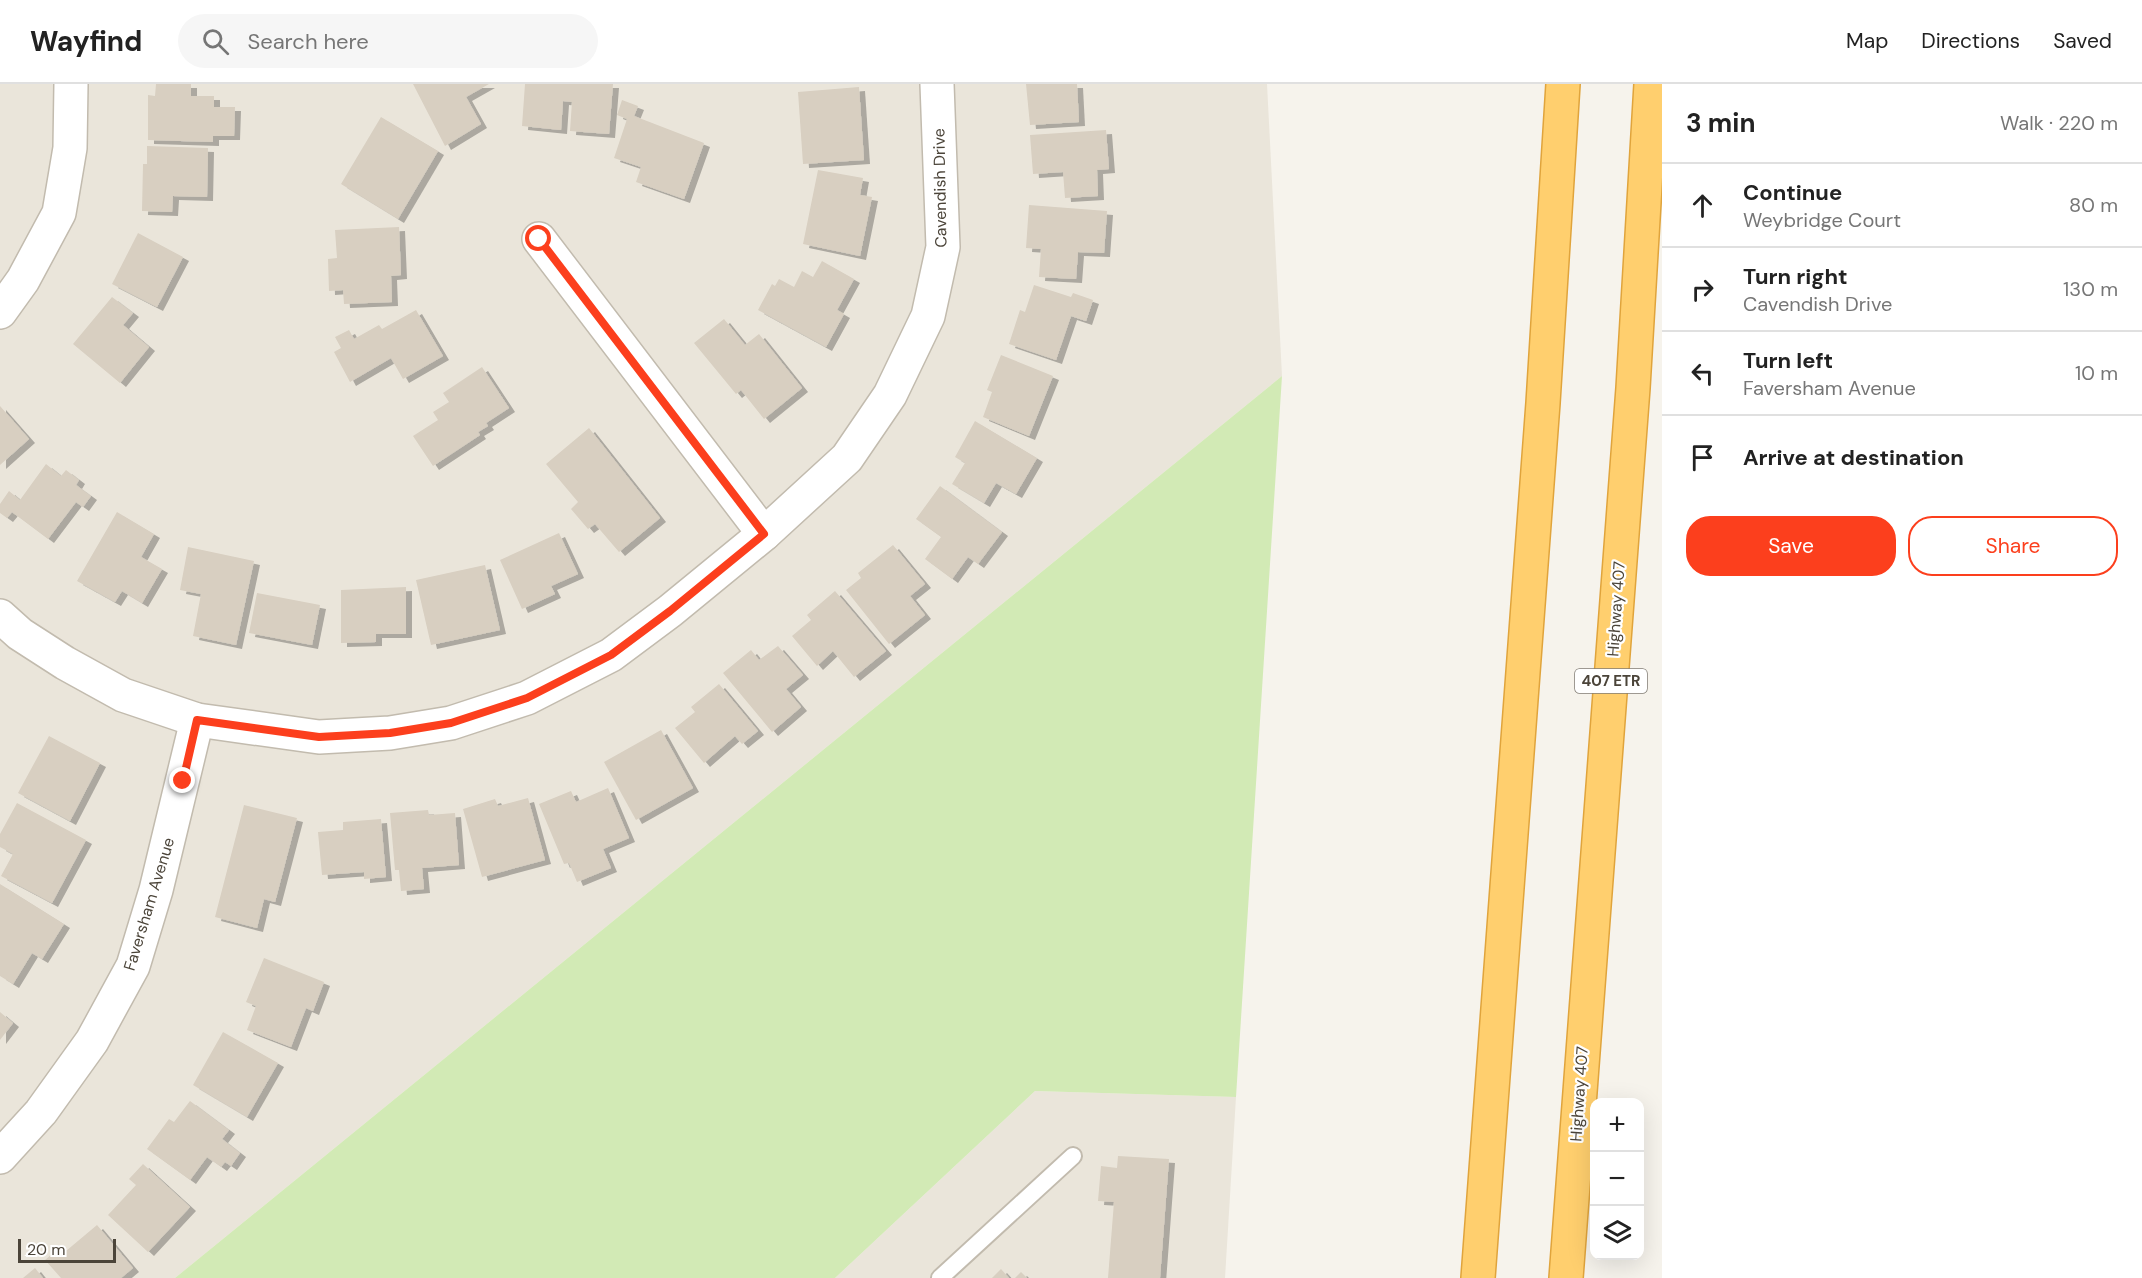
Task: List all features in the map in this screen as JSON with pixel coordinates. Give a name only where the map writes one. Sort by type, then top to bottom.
[{"type":"highway","points":[[1478,1278],[1544,403],[1563,84]]},
{"type":"highway","name":"Highway 407","points":[[1566,1278],[1633,388],[1651,84]]},
{"type":"street","points":[[0,312],[23,280],[59,213],[70,148],[71,84]]},
{"type":"street","name":"Cavendish Drive","points":[[0,616],[20,634],[65,663],[123,695],[197,720],[319,737],[390,733],[451,723],[527,698],[611,655],[670,611],[764,534],[847,458],[890,395],[928,316],[943,247],[937,84]]},
{"type":"street","points":[[539,239],[764,534]]},
{"type":"street","name":"Faversham Avenue","points":[[0,1157],[41,1112],[92,1041],[133,966],[156,890],[197,720]]},
{"type":"lane","points":[[940,1278],[1073,1156]]},
{"type":"shaded area","points":[[0,84],[1267,84],[1282,376],[175,1278],[0,1278]]},
{"type":"shaded area","points":[[1035,1091],[1236,1097],[1225,1278],[835,1278]]},
{"type":"green space","points":[[1282,376],[1236,1097],[1035,1091],[835,1278],[175,1278]]},
{"type":"building","points":[[156,84],[191,84],[191,96],[214,96],[214,107],[235,107],[234,136],[213,136],[213,142],[148,140],[148,95],[155,96]]},
{"type":"building","points":[[413,84],[489,84],[466,97],[481,124],[445,146]]},
{"type":"building","points":[[525,84],[613,84],[609,134],[570,131],[572,102],[563,101],[561,130],[522,126]]},
{"type":"building","points":[[1026,84],[1077,84],[1079,122],[1030,125]]},
{"type":"building","points":[[859,87],[864,160],[803,164],[798,92]]},
{"type":"building","points":[[622,100],[638,106],[634,116],[704,143],[684,199],[636,182],[641,167],[614,158],[627,119],[617,115]]},
{"type":"building","points":[[381,117],[438,151],[398,219],[341,184]]},
{"type":"building","points":[[1106,130],[1109,169],[1097,170],[1098,196],[1065,198],[1063,172],[1033,174],[1030,135]]},
{"type":"building","points":[[147,146],[208,148],[207,197],[173,196],[172,212],[142,211],[143,164],[147,164]]},
{"type":"building","points":[[818,170],[863,178],[860,195],[872,197],[860,256],[803,244]]},
{"type":"building","points":[[1029,205],[1107,211],[1104,253],[1078,252],[1076,279],[1039,277],[1041,249],[1026,248]]},
{"type":"building","points":[[399,227],[401,275],[391,276],[392,302],[344,304],[343,290],[329,291],[328,259],[337,258],[335,230]]},
{"type":"building","points":[[138,233],[183,257],[157,307],[112,284]]},
{"type":"building","points":[[822,261],[854,279],[837,310],[844,314],[826,347],[758,310],[772,284],[775,286],[779,279],[794,287],[802,271],[813,277]]},
{"type":"building","points":[[1034,285],[1071,297],[1073,293],[1093,300],[1086,321],[1071,316],[1056,360],[1009,344],[1020,310],[1025,312]]},
{"type":"building","points":[[112,297],[133,313],[123,325],[149,347],[120,383],[73,344]]},
{"type":"building","points":[[416,310],[443,356],[403,379],[391,358],[350,382],[334,352],[341,348],[335,337],[349,330],[354,339],[379,325],[382,329]]},
{"type":"building","points":[[724,319],[745,345],[759,334],[802,388],[764,419],[741,390],[736,394],[694,343]]},
{"type":"building","points":[[1001,355],[1053,376],[1029,436],[983,417],[992,392],[987,390]]},
{"type":"building","points":[[482,367],[509,408],[486,423],[488,426],[478,432],[480,435],[433,466],[413,436],[438,420],[433,412],[449,402],[443,393]]},
{"type":"building","points":[[0,406],[29,439],[0,465]]},
{"type":"building","points":[[975,421],[1037,458],[1016,494],[996,483],[984,503],[952,484],[965,463],[955,457]]},
{"type":"building","points":[[589,428],[660,518],[619,552],[595,524],[588,529],[571,509],[578,502],[546,464]]},
{"type":"building","points":[[46,464],[61,476],[66,470],[79,480],[76,485],[91,496],[83,507],[76,502],[48,539],[12,512],[7,518],[0,513],[0,504],[9,491],[20,500]]},
{"type":"building","points":[[940,486],[1002,532],[978,564],[968,557],[952,579],[925,559],[941,537],[916,519]]},
{"type":"building","points":[[117,512],[154,534],[141,557],[162,569],[142,603],[122,591],[115,602],[77,581]]},
{"type":"building","points":[[559,533],[578,574],[551,586],[555,594],[522,609],[500,560]]},
{"type":"building","points":[[893,545],[925,584],[910,596],[925,615],[889,644],[846,590],[861,578],[858,573]]},
{"type":"building","points":[[188,547],[254,561],[236,645],[193,636],[201,594],[180,590]]},
{"type":"building","points":[[485,565],[500,630],[431,645],[416,580]]},
{"type":"building","points":[[406,587],[406,634],[376,634],[376,642],[341,643],[341,590]]},
{"type":"building","points":[[835,591],[886,651],[854,677],[833,651],[817,666],[792,636],[811,620],[807,615]]},
{"type":"building","points":[[257,593],[320,605],[312,645],[249,633]]},
{"type":"building","points":[[778,646],[803,675],[786,689],[801,707],[772,732],[723,673],[751,650],[759,660]]},
{"type":"building","points":[[719,684],[758,731],[742,744],[735,736],[704,763],[675,728],[695,712],[691,707]]},
{"type":"building","points":[[661,730],[693,788],[636,820],[604,762]]},
{"type":"building","points":[[49,736],[100,763],[70,821],[18,793]]},
{"type":"building","points":[[608,788],[629,838],[603,849],[611,868],[577,882],[569,863],[564,864],[539,804],[571,791],[576,802]]},
{"type":"building","points":[[528,798],[545,860],[482,877],[463,809],[495,799],[498,806]]},
{"type":"building","points":[[17,803],[86,840],[52,903],[1,876],[13,854],[0,847],[0,834]]},
{"type":"building","points":[[244,805],[297,818],[275,902],[264,899],[257,928],[215,917]]},
{"type":"building","points":[[428,810],[429,815],[455,813],[459,865],[422,868],[424,889],[401,891],[399,870],[395,870],[390,813]]},
{"type":"building","points":[[381,819],[386,877],[364,879],[364,872],[322,875],[318,832],[343,830],[343,822]]},
{"type":"building","points":[[0,884],[64,924],[42,959],[32,953],[13,984],[0,976]]},
{"type":"building","points":[[264,958],[324,982],[313,1011],[306,1008],[291,1047],[247,1030],[256,1006],[246,1002]]},
{"type":"building","points":[[0,1012],[13,1023],[0,1040]]},
{"type":"building","points":[[223,1032],[278,1063],[247,1117],[193,1085]]},
{"type":"building","points":[[190,1101],[229,1130],[222,1139],[240,1153],[231,1166],[225,1162],[221,1167],[207,1157],[190,1180],[147,1149],[169,1119],[174,1122]]},
{"type":"building","points":[[1118,1156],[1169,1159],[1160,1278],[1108,1278],[1114,1202],[1098,1201],[1101,1166],[1117,1168]]},
{"type":"building","points":[[143,1164],[190,1207],[148,1252],[108,1215],[136,1185],[129,1179]]},
{"type":"building","points":[[97,1225],[133,1268],[121,1278],[61,1278],[45,1260],[61,1246],[66,1251]]},
{"type":"building","points":[[35,1268],[43,1278],[23,1278]]},
{"type":"building","points":[[1001,1269],[1009,1278],[992,1278]]},
{"type":"building","points":[[1021,1272],[1027,1278],[1015,1278]]},
{"type":"route","points":[[183,781],[197,720],[319,737],[390,733],[451,723],[527,698],[611,655],[670,611],[764,534],[539,239]]}]
